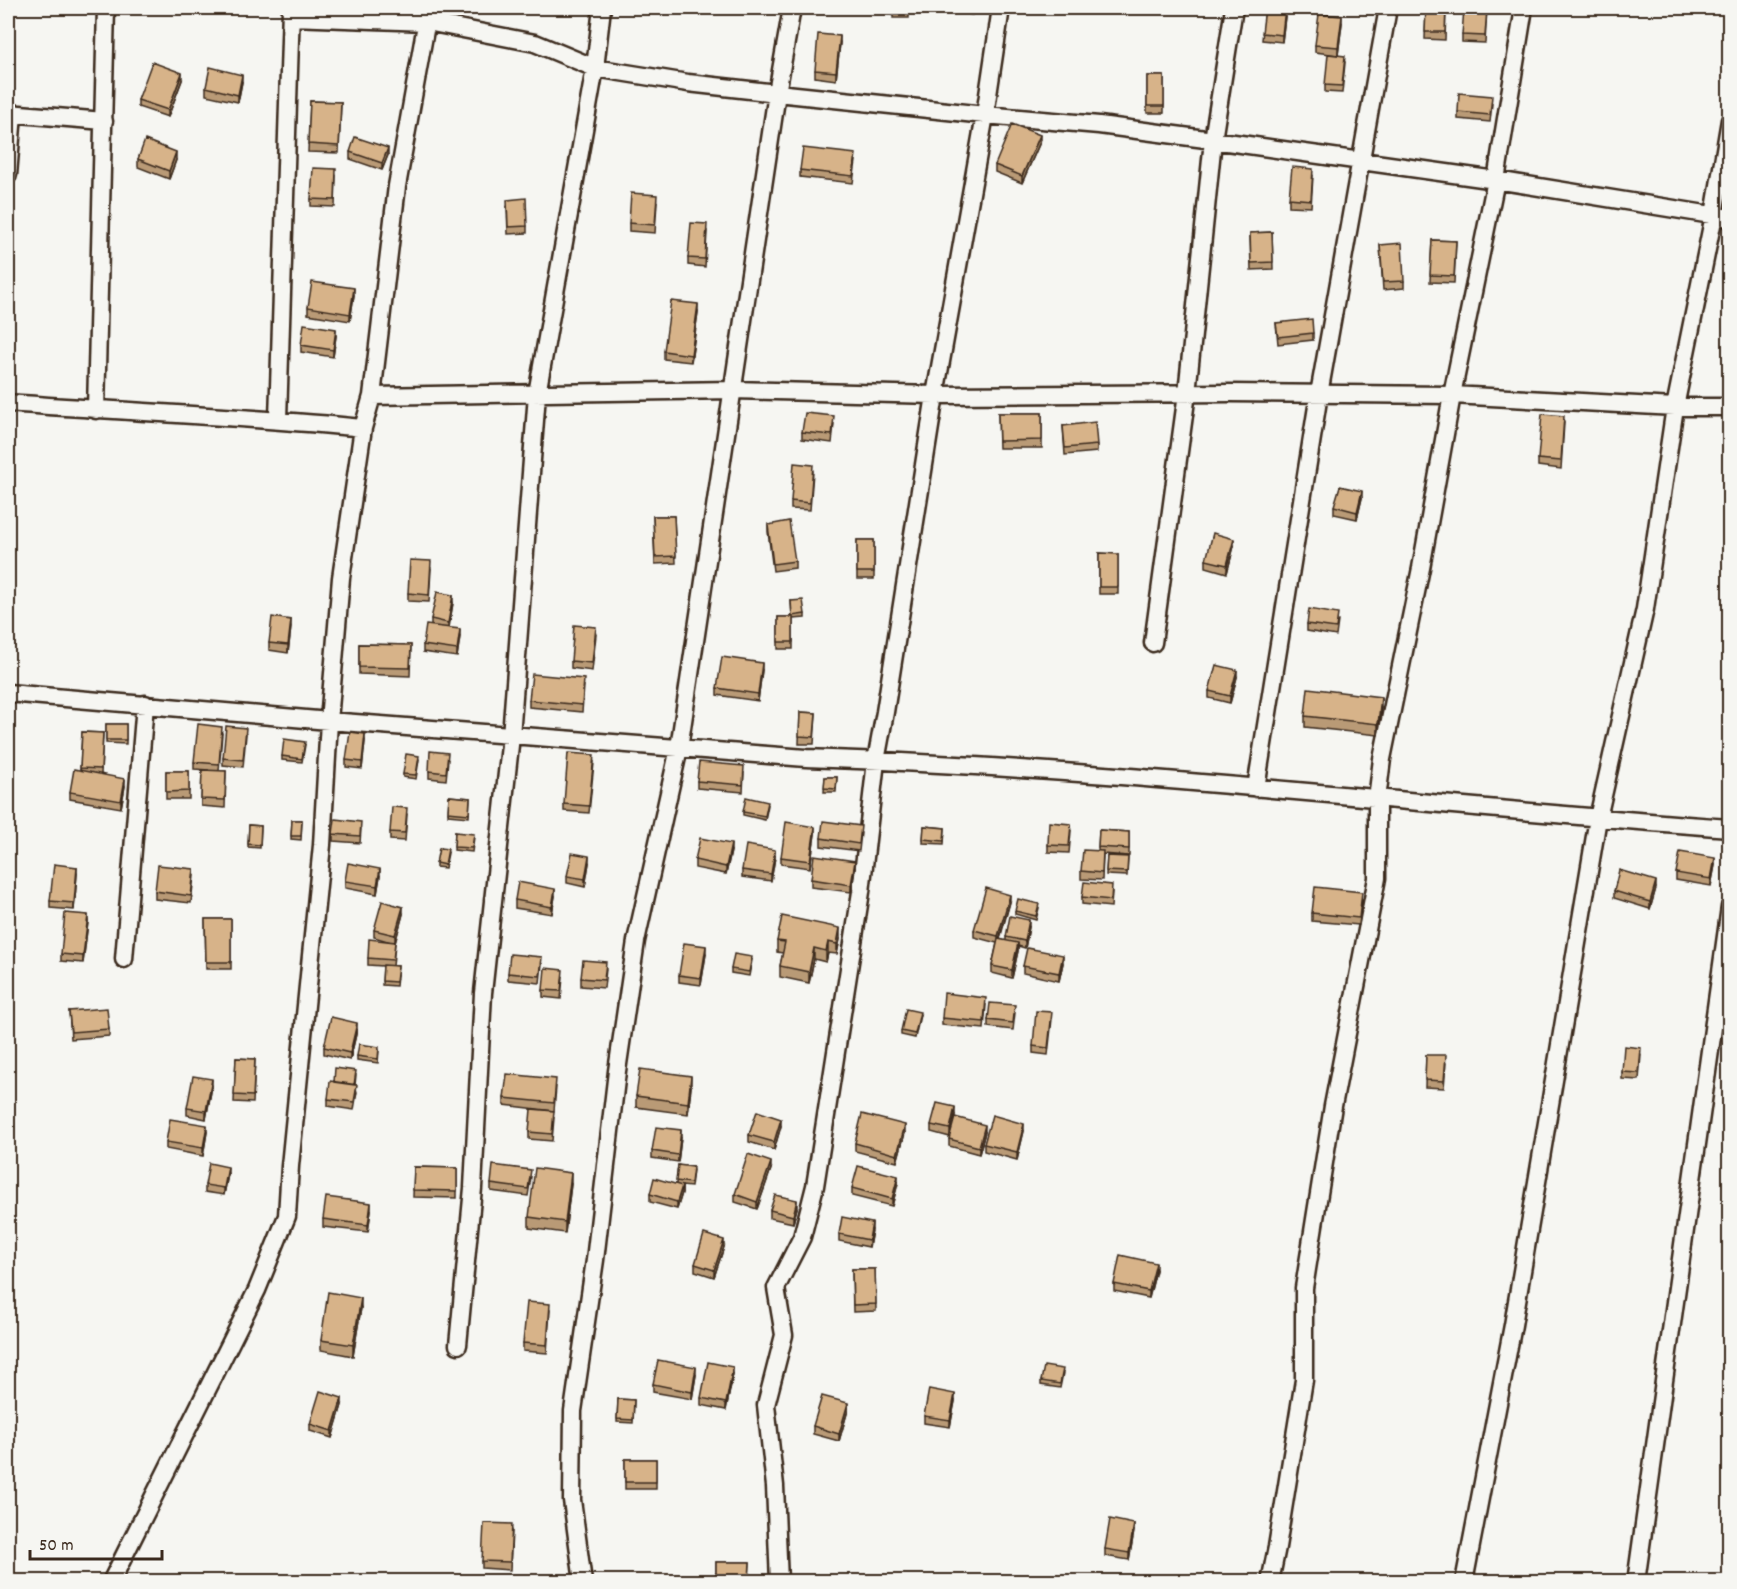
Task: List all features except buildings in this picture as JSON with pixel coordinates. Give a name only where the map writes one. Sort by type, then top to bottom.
[{"type":"street","points":[[96,410],[106,8]]},
{"type":"street","points":[[458,1345],[473,1188],[483,993],[511,736],[537,394],[595,68],[602,8]]},
{"type":"street","points":[[583,1581],[572,1500],[573,1412],[595,1260],[617,1071],[636,941],[679,748],[777,93],[792,8]]},
{"type":"street","points":[[779,1581],[775,1486],[766,1405],[784,1335],[776,1288],[802,1237],[815,1186],[861,892],[876,761],[935,394],[985,115],[1001,8]]},
{"type":"street","points":[[1153,643],[1187,393],[1213,140],[1234,8]]},
{"type":"street","points":[[1256,788],[1319,394],[1388,8]]},
{"type":"street","points":[[1269,1581],[1277,1547],[1304,1380],[1304,1288],[1333,1106],[1377,878],[1377,799],[1382,759],[1496,180],[1524,8]]},
{"type":"street","points":[[278,419],[291,12],[428,15],[535,43],[595,68],[688,83],[1099,125],[1496,180],[1722,216]]},
{"type":"street","points":[[111,1581],[257,1290],[287,1216],[322,845],[329,721],[341,578],[363,428],[372,396],[397,186],[428,15]]},
{"type":"street","points":[[8,175],[10,113],[104,121]]},
{"type":"street","points":[[1464,1581],[1513,1325],[1598,818],[1645,609],[1675,407],[1722,216],[1730,120]]},
{"type":"street","points":[[372,396],[733,390],[935,394],[1452,395],[1675,407],[1730,407]]},
{"type":"street","points":[[8,403],[278,419],[363,428]]},
{"type":"street","points":[[8,693],[511,736],[806,758],[1140,777],[1730,828]]},
{"type":"street","points":[[124,959],[146,704]]},
{"type":"street","points":[[1636,1581],[1730,907]]}]
